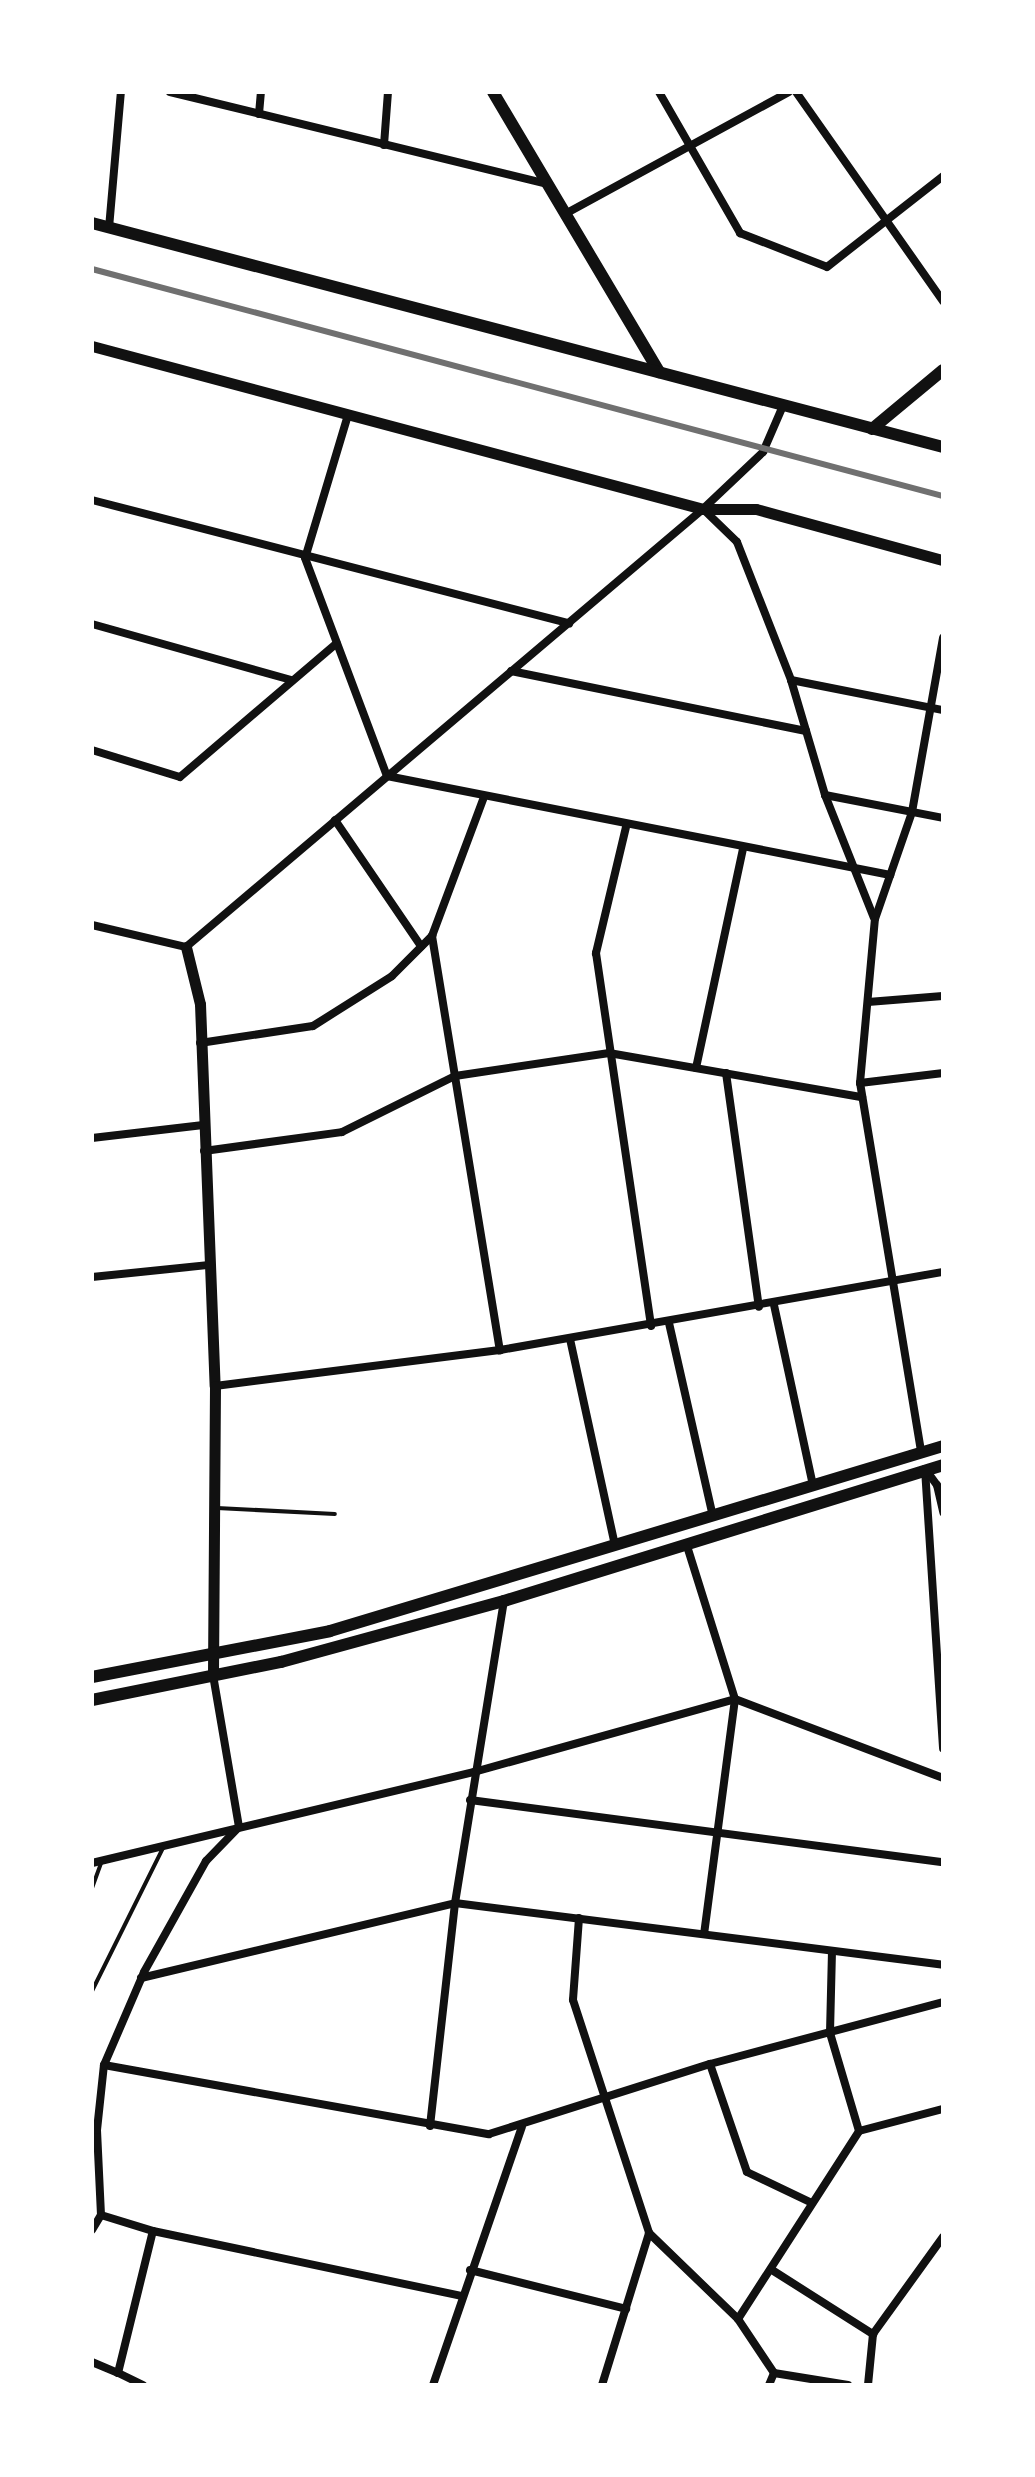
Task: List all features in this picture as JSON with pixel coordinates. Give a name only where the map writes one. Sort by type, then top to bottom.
[{"type":"main road","points":[[493,92],[659,372]]},
{"type":"main road","points":[[92,223],[659,372],[782,408],[943,447]]},
{"type":"main road","points":[[872,429],[943,370]]},
{"type":"main road","points":[[92,1677],[330,1631],[943,1446]]},
{"type":"main road","points":[[92,1700],[213,1675],[504,1601],[943,1465]]},
{"type":"street","points":[[109,228],[121,92]]},
{"type":"street","points":[[170,92],[547,184]]},
{"type":"street","points":[[259,114],[261,92]]},
{"type":"street","points":[[384,145],[388,92]]},
{"type":"street","points":[[659,92],[740,233],[827,267],[943,176]]},
{"type":"street","points":[[565,214],[789,92]]},
{"type":"street","points":[[796,92],[943,301]]},
{"type":"street","points":[[92,346],[703,509],[756,509],[943,560]]},
{"type":"street","points":[[186,947],[703,509],[763,452],[782,408]]},
{"type":"street","points":[[348,415],[305,558],[387,776]]},
{"type":"street","points":[[92,500],[305,558],[569,623]]},
{"type":"street","points":[[703,509],[737,542],[791,680],[825,795],[875,919]]},
{"type":"street","points":[[92,624],[291,680]]},
{"type":"street","points":[[943,638],[912,812],[875,919],[860,1083],[890,1279],[925,1469],[940,1662],[943,1748]]},
{"type":"street","points":[[92,750],[180,777],[337,643]]},
{"type":"street","points":[[511,671],[806,731]]},
{"type":"street","points":[[791,680],[943,710]]},
{"type":"street","points":[[387,776],[626,827],[890,875]]},
{"type":"street","points":[[825,795],[943,818]]},
{"type":"street","points":[[199,1044],[313,1026],[392,976],[432,936],[484,797]]},
{"type":"street","points":[[335,820],[421,946]]},
{"type":"street","points":[[626,827],[596,953],[651,1326]]},
{"type":"street","points":[[696,1068],[743,848]]},
{"type":"street","points":[[92,925],[186,947]]},
{"type":"street","points":[[432,936],[500,1350]]},
{"type":"street","points":[[186,947],[200,1004],[199,1044],[215,1386],[213,1675],[239,1827]]},
{"type":"street","points":[[868,1002],[943,996]]},
{"type":"street","points":[[204,1151],[342,1132],[455,1076],[609,1053],[862,1097]]},
{"type":"street","points":[[726,1073],[759,1307]]},
{"type":"street","points":[[860,1083],[943,1073]]},
{"type":"street","points":[[92,1138],[203,1125]]},
{"type":"street","points":[[92,1277],[209,1265]]},
{"type":"street","points":[[215,1386],[500,1350],[774,1305],[890,1279],[943,1272]]},
{"type":"street","points":[[774,1305],[813,1485]]},
{"type":"street","points":[[669,1323],[713,1516]]},
{"type":"street","points":[[570,1339],[615,1546]]},
{"type":"street","points":[[925,1469],[937,1485],[943,1512]]},
{"type":"street","points":[[687,1546],[735,1699],[704,1933]]},
{"type":"street","points":[[430,2126],[455,1903],[504,1601]]},
{"type":"street","points":[[92,1863],[474,1772],[735,1699],[943,1778]]},
{"type":"street","points":[[470,1800],[943,1862]]},
{"type":"street","points":[[92,2230],[101,2215],[97,2130],[104,2065],[141,1978],[206,1861],[239,1827]]},
{"type":"street","points":[[141,1978],[455,1903],[943,1965]]},
{"type":"street","points":[[579,1918],[573,2000],[649,2233],[738,2319],[774,2373],[848,2385]]},
{"type":"street","points":[[832,1951],[830,2033],[859,2131]]},
{"type":"street","points":[[104,2065],[430,2126],[489,2134],[522,2127],[710,2064],[943,2002]]},
{"type":"street","points":[[710,2064],[747,2172],[812,2203]]},
{"type":"street","points":[[738,2319],[859,2131],[943,2109]]},
{"type":"street","points":[[433,2385],[461,2296],[522,2127]]},
{"type":"street","points":[[101,2215],[153,2231],[461,2296]]},
{"type":"street","points":[[118,2373],[153,2231]]},
{"type":"street","points":[[602,2385],[649,2233]]},
{"type":"street","points":[[868,2385],[873,2334],[943,2237]]},
{"type":"street","points":[[470,2270],[626,2309]]},
{"type":"street","points":[[772,2270],[873,2334]]},
{"type":"street","points":[[92,2362],[143,2385]]},
{"type":"street","points":[[769,2385],[774,2373]]},
{"type":"lane","points":[[215,1508],[335,1514]]},
{"type":"lane","points":[[92,1991],[164,1846]]},
{"type":"lane","points":[[92,1888],[102,1861]]},
{"type":"railway","points":[[92,269],[943,496]]}]
